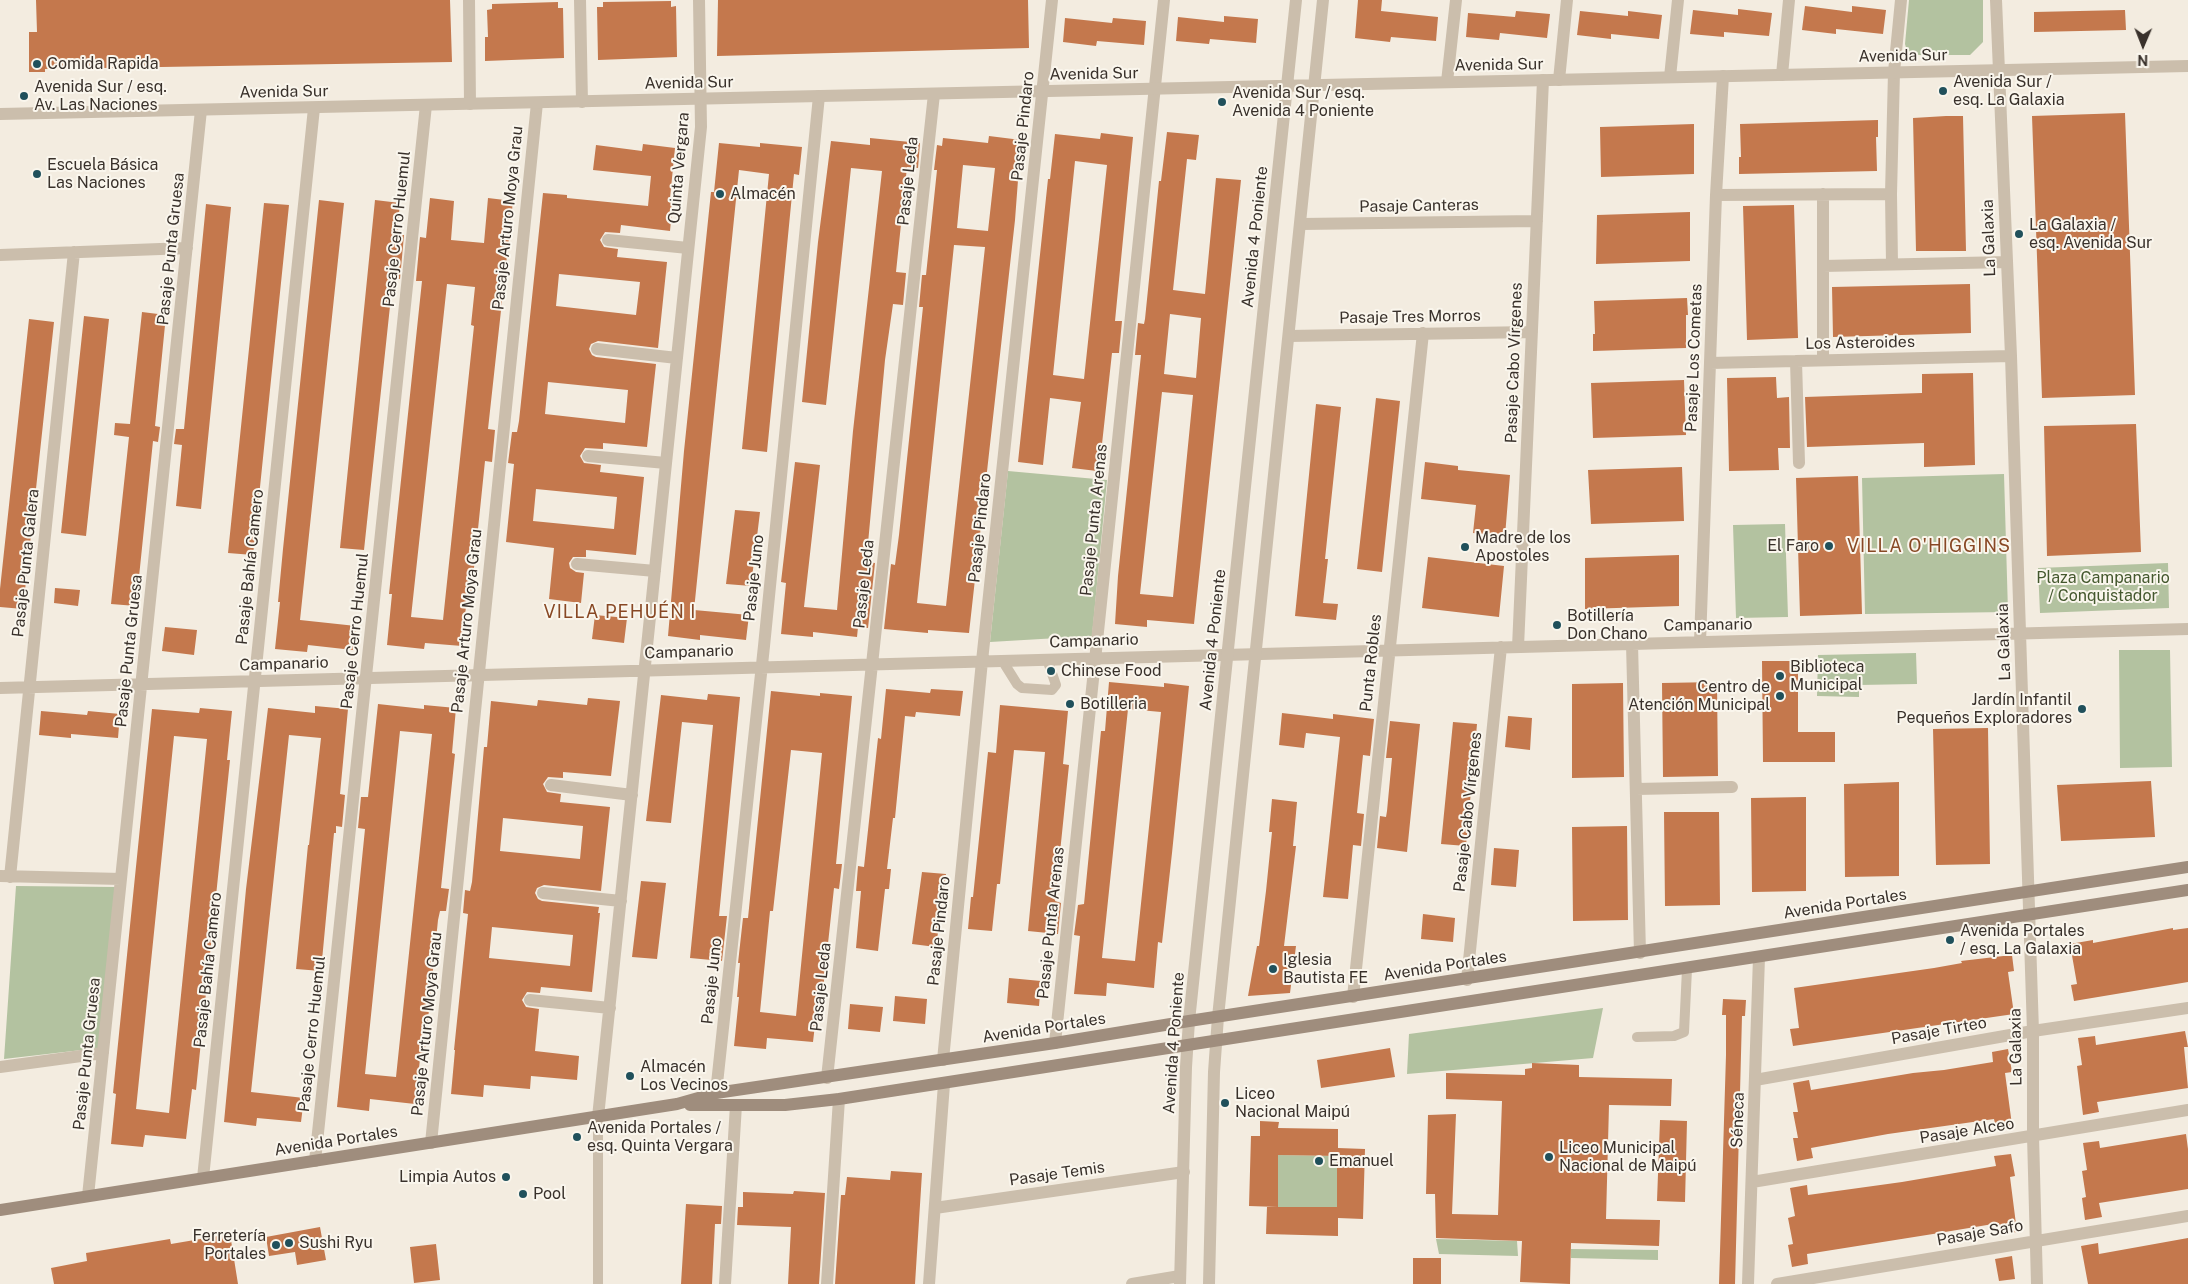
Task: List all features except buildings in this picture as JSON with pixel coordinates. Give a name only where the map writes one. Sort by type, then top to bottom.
[{"type":"main road","name":"Avenida Portales","points":[[0,1210],[598,1117],[677,1104],[716,1093],[1055,1044],[1189,1021],[1467,980],[2188,867]]},
{"type":"main road","name":"Avenida Portales","points":[[677,1104],[785,1105],[839,1099],[2188,890]]},
{"type":"street","points":[[469,0],[470,104]]},
{"type":"street","points":[[580,0],[582,102]]},
{"type":"street","name":"Quinta Vergara","points":[[598,1117],[701,127],[699,0]]},
{"type":"street","name":"Pasaje Pindaro","points":[[943,1060],[982,661],[1044,91],[1052,0]]},
{"type":"street","name":"Pasaje Punta Arenas","points":[[1055,1044],[1164,0]]},
{"type":"street","name":"Avenida 4 Poniente","points":[[1180,1280],[1189,1021],[1296,0]]},
{"type":"street","points":[[1209,1284],[1218,1017],[1323,0]]},
{"type":"street","points":[[1447,82],[1456,0]]},
{"type":"street","points":[[1559,80],[1567,0]]},
{"type":"street","points":[[1670,77],[1678,0]]},
{"type":"street","points":[[1782,75],[1790,0]]},
{"type":"street","points":[[1892,264],[1891,194],[1894,72],[1901,0]]},
{"type":"street","name":"La Galaxia","points":[[1996,0],[2011,356],[2033,1032],[2033,1136],[2037,1284]]},
{"type":"street","name":"Avenida Sur","points":[[0,114],[2188,66]]},
{"type":"street","name":"Pasaje Los Cometas","points":[[1700,642],[1716,195],[1723,76]]},
{"type":"street","name":"Pasaje Cabo Vírgenes","points":[[1518,647],[1543,80]]},
{"type":"street","name":"Pasaje Leda","points":[[827,1078],[934,94]]},
{"type":"street","name":"Pasaje Juno","points":[[716,1093],[762,667],[819,96]]},
{"type":"street","name":"Pasaje Arturo Moya Grau","points":[[431,1143],[536,103]]},
{"type":"street","name":"Pasaje Cerro Huemul","points":[[315,1161],[426,105]]},
{"type":"street","name":"Pasaje Bahía Camero","points":[[203,1178],[314,108]]},
{"type":"street","name":"Pasaje Punta Gruesa","points":[[88,1196],[202,110]]},
{"type":"street","points":[[1823,194],[1823,360]]},
{"type":"street","points":[[1716,195],[1891,194]]},
{"type":"street","name":"Pasaje Canteras","points":[[1301,224],[1537,221]]},
{"type":"street","name":"Quinta Vergara","points":[[608,240],[688,248]]},
{"type":"street","points":[[0,255],[187,248]]},
{"type":"street","name":"Pasaje Punta Galera","points":[[5,876],[29,687],[74,252]]},
{"type":"street","points":[[1823,266],[2007,262]]},
{"type":"street","name":"Pasaje Tres Morros","points":[[1289,336],[1532,332]]},
{"type":"street","name":"Punta Robles","points":[[1353,996],[1423,333]]},
{"type":"street","points":[[597,349],[677,358]]},
{"type":"street","name":"Los Asteroides","points":[[1710,363],[2011,356]]},
{"type":"street","points":[[1796,361],[1799,463]]},
{"type":"street","points":[[588,456],[666,463]]},
{"type":"street","points":[[577,564],[655,571]]},
{"type":"street","name":"Campanario","points":[[0,688],[2188,629]]},
{"type":"street","points":[[1632,644],[1640,953]]},
{"type":"street","name":"Pasaje Cabo Vírgenes","points":[[1467,980],[1501,647]]},
{"type":"street","points":[[551,785],[632,795]]},
{"type":"street","points":[[1636,789],[1732,787]]},
{"type":"street","points":[[5,876],[122,879]]},
{"type":"street","points":[[543,893],[621,901]]},
{"type":"street","name":"Séneca","points":[[1748,1284],[1759,957]]},
{"type":"street","points":[[530,1000],[610,1008]]},
{"type":"street","name":"Pasaje Tirteo","points":[[1755,1080],[2033,1032],[2188,1008]]},
{"type":"street","points":[[0,1068],[103,1053]]},
{"type":"street","points":[[930,1284],[944,1084]]},
{"type":"street","points":[[827,1284],[839,1099]]},
{"type":"street","points":[[725,1284],[736,1105]]},
{"type":"street","name":"Pasaje Alceo","points":[[1752,1182],[2188,1110]]},
{"type":"street","name":"Pasaje Temis","points":[[935,1208],[1184,1172]]},
{"type":"street","name":"Pasaje Safo","points":[[1777,1284],[2188,1216]]},
{"type":"street","points":[[1132,1284],[1180,1280]]},
{"type":"lane","points":[[1002,660],[1017,684],[1022,688],[1052,690],[1056,685],[1047,659]]},
{"type":"lane","points":[[1637,1036],[1674,1036],[1684,1032],[1687,969]]},
{"type":"lane","points":[[598,1117],[598,1284]]},
{"type":"green space","points":[[1909,0],[1983,0],[1983,42],[1970,55],[1908,55],[1905,44]]},
{"type":"green space","points":[[1008,471],[1107,480],[1092,636],[990,642]]},
{"type":"green space","points":[[2004,474],[2008,612],[1865,614],[1862,478]]},
{"type":"green space","points":[[1785,524],[1788,617],[1736,618],[1733,525]]},
{"type":"green space","name":"Plaza Campanario / Conquistador","points":[[2168,563],[2169,608],[2040,613],[2038,568]]},
{"type":"green space","points":[[2119,650],[2170,650],[2172,767],[2120,768]]},
{"type":"green space","points":[[1916,653],[1917,684],[1859,685],[1859,697],[1817,696],[1818,655]]},
{"type":"green space","points":[[16,886],[116,887],[99,1048],[4,1059]]},
{"type":"green space","points":[[1603,1008],[1593,1058],[1407,1074],[1409,1034]]},
{"type":"green space","points":[[1278,1155],[1337,1156],[1337,1207],[1278,1207]]},
{"type":"green space","points":[[1436,1239],[1517,1241],[1518,1256],[1439,1254]]},
{"type":"green space","points":[[1571,1249],[1658,1250],[1658,1260],[1571,1258]]},
{"type":"place","name":"Comida Rapida","points":[[37,64]]},
{"type":"place","name":"Avenida Sur / esq. La Galaxia","points":[[1943,91]]},
{"type":"place","name":"Avenida Sur / esq. Av. Las Naciones","points":[[24,96]]},
{"type":"place","name":"Avenida Sur / esq. Avenida 4 Poniente","points":[[1222,102]]},
{"type":"place","name":"Escuela Básica Las Naciones","points":[[37,174]]},
{"type":"place","name":"Almacén","points":[[720,194]]},
{"type":"place","name":"La Galaxia / esq. Avenida Sur","points":[[2019,234]]},
{"type":"place","name":"El Faro","points":[[1829,546]]},
{"type":"place","name":"Madre de los Apostoles","points":[[1465,547]]},
{"type":"place","name":"Botillería Don Chano","points":[[1557,625]]},
{"type":"place","name":"Chinese Food","points":[[1051,671]]},
{"type":"place","name":"Biblioteca Municipal","points":[[1780,676]]},
{"type":"place","name":"Centro de Atención Municipal","points":[[1780,696]]},
{"type":"place","name":"Botilleria","points":[[1070,704]]},
{"type":"place","name":"Jardín Infantil Pequeños Exploradores","points":[[2082,709]]},
{"type":"place","name":"Avenida Portales / esq. La Galaxia","points":[[1950,940]]},
{"type":"place","name":"Iglesia Bautista FE","points":[[1273,969]]},
{"type":"place","name":"Almacén Los Vecinos","points":[[630,1076]]},
{"type":"place","name":"Liceo Nacional Maipú","points":[[1225,1103]]},
{"type":"place","name":"Avenida Portales / esq. Quinta Vergara","points":[[577,1137]]},
{"type":"place","name":"Liceo Municipal Nacional de Maipú","points":[[1549,1157]]},
{"type":"place","name":"Emanuel","points":[[1319,1161]]},
{"type":"place","name":"Limpia Autos","points":[[506,1177]]},
{"type":"place","name":"Pool","points":[[523,1194]]},
{"type":"place","name":"Sushi Ryu","points":[[289,1243]]},
{"type":"place","name":"Ferretería Portales","points":[[276,1245]]},
{"type":"district","name":"VILLA O'HIGGINS","points":[[1929,546]]},
{"type":"district","name":"VILLA PEHUÉN I","points":[[620,612]]}]
